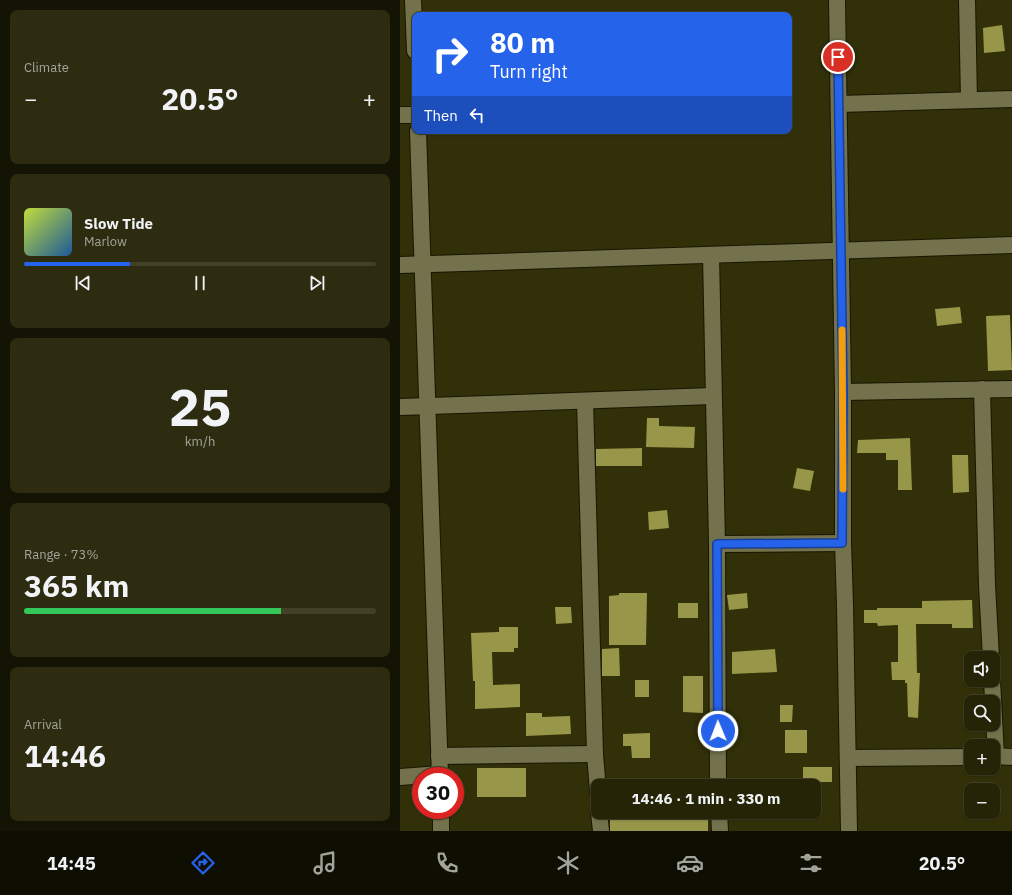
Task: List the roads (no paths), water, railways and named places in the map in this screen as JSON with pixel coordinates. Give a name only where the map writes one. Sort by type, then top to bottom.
[{"type":"street","points":[[413,0],[413,12]]},
{"type":"street","points":[[837,0],[843,392],[842,543],[845,605],[849,831]]},
{"type":"street","points":[[967,0],[969,100]]},
{"type":"street","points":[[839,104],[1012,99]]},
{"type":"street","points":[[400,116],[412,115]]},
{"type":"street","points":[[418,134],[440,767]]},
{"type":"street","points":[[400,265],[1012,245]]},
{"type":"street","points":[[711,255],[717,544],[718,779]]},
{"type":"street","points":[[982,389],[987,585],[991,651]]},
{"type":"street","points":[[843,392],[1012,389]]},
{"type":"street","points":[[400,407],[713,396]]},
{"type":"street","points":[[585,401],[595,754],[597,779]]},
{"type":"street","points":[[717,544],[842,543]]},
{"type":"street","points":[[992,687],[994,739]]},
{"type":"street","points":[[439,756],[595,754]]},
{"type":"street","points":[[1000,756],[1012,757]]},
{"type":"street","points":[[848,758],[964,757]]},
{"type":"street","points":[[400,777],[412,776]]},
{"type":"street","points":[[441,819],[442,831]]},
{"type":"street","points":[[600,819],[601,831]]},
{"type":"street","points":[[719,819],[720,831]]}]
